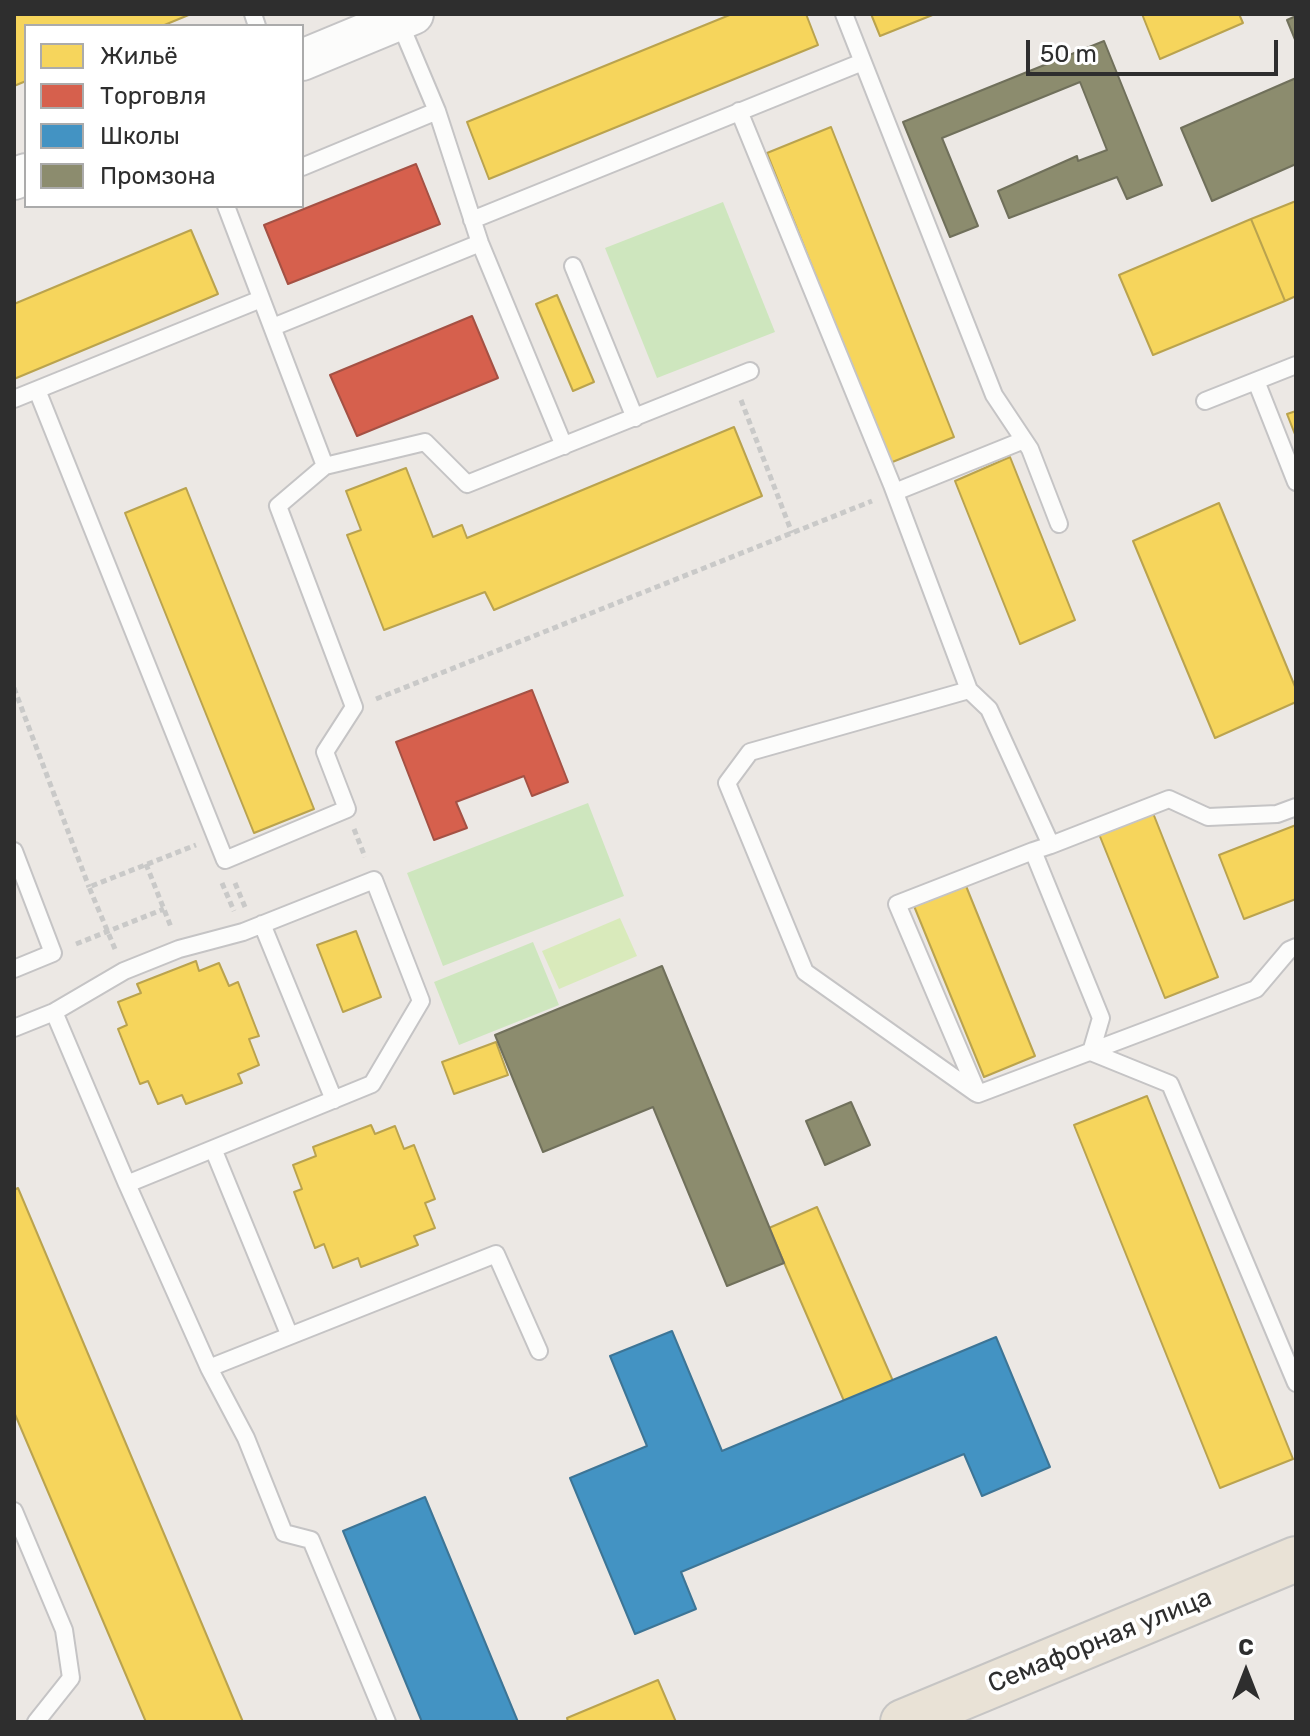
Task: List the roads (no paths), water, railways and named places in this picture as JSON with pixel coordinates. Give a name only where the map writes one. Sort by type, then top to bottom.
[{"type":"highway","name":"Семафорная улица","points":[[903,1722],[1296,1559]]},
{"type":"street","points":[[304,59],[406,17]]},
{"type":"lane","points":[[844,14],[860,63],[994,395],[1024,440],[1059,524]]},
{"type":"lane","points":[[406,17],[480,243],[564,446]]},
{"type":"lane","points":[[472,220],[860,63]]},
{"type":"lane","points":[[304,166],[437,111]]},
{"type":"lane","points":[[739,111],[895,492],[969,690],[989,709],[1051,845]]},
{"type":"lane","points":[[227,208],[325,466]]},
{"type":"lane","points":[[273,327],[480,243]]},
{"type":"lane","points":[[573,266],[635,418]]},
{"type":"lane","points":[[14,399],[261,299]]},
{"type":"lane","points":[[1205,401],[1296,365]]},
{"type":"lane","points":[[37,390],[225,860],[347,809],[325,752],[354,707],[278,506],[325,466],[425,442],[467,484],[750,371]]},
{"type":"lane","points":[[1256,381],[1296,482]]},
{"type":"lane","points":[[895,492],[1024,440]]},
{"type":"lane","points":[[969,690],[750,752],[727,783],[805,972],[978,1094]]},
{"type":"lane","points":[[978,1094],[897,904],[1169,799],[1208,817],[1277,814],[1296,807]]},
{"type":"lane","points":[[14,851],[53,953],[14,969]]},
{"type":"lane","points":[[1033,851],[1101,1018],[1091,1052]]},
{"type":"lane","points":[[14,1028],[54,1012],[124,971],[179,949],[258,926],[373,879],[421,1001],[372,1084],[127,1184]]},
{"type":"lane","points":[[258,926],[334,1100]]},
{"type":"lane","points":[[978,1094],[1256,989],[1289,950],[1296,947]]},
{"type":"lane","points":[[54,1012],[209,1368],[246,1438],[284,1533],[311,1540],[387,1722]]},
{"type":"lane","points":[[1091,1052],[1170,1084],[1296,1383]]},
{"type":"lane","points":[[214,1151],[289,1334]]},
{"type":"lane","points":[[209,1368],[496,1254],[539,1351]]},
{"type":"lane","points":[[14,1511],[64,1630],[71,1678],[36,1722]]}]
